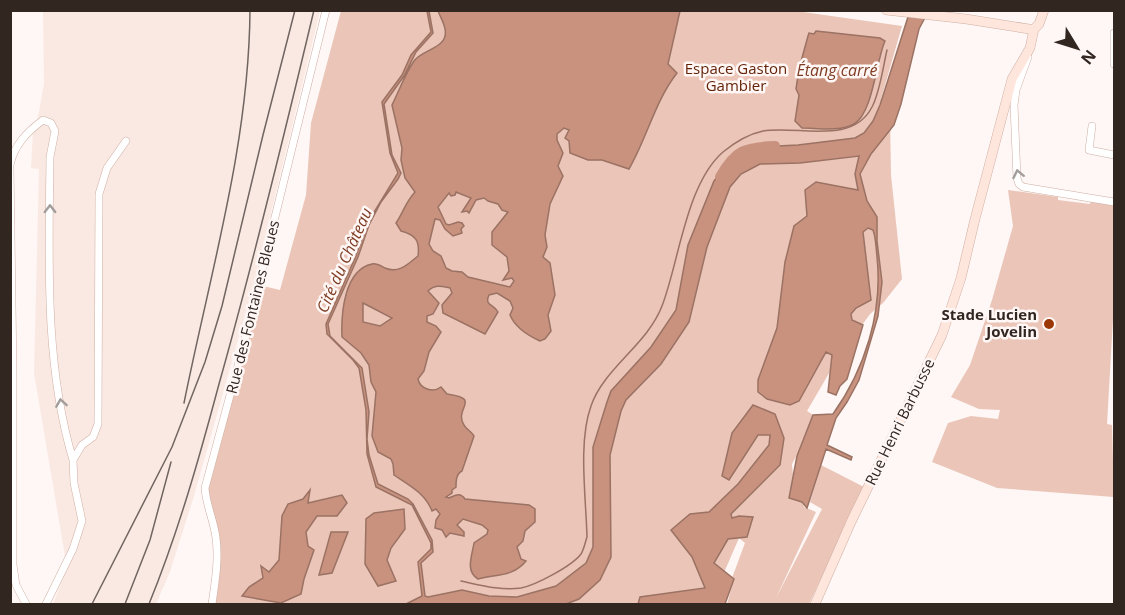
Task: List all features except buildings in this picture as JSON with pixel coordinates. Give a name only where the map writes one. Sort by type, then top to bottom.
[{"type":"street","name":"Rue des Fontaines Bleues","points":[[212,604],[216,580],[216,539],[205,498],[205,488],[246,336],[326,10]]},
{"type":"street","points":[[886,10],[1034,28]]},
{"type":"street","name":"Rue Henri Barbusse","points":[[815,604],[851,522],[942,335],[961,278],[1012,79],[1033,42],[1034,28],[1039,24],[1044,10]]},
{"type":"street","points":[[1114,33],[1114,64]]},
{"type":"street","points":[[1028,52],[1029,56],[1016,90],[1014,105],[1019,184],[1023,187],[1114,202]]},
{"type":"street","points":[[26,604],[16,585],[13,565],[14,373],[10,166],[14,150],[31,129],[43,120],[51,123],[55,131],[50,158],[51,334],[60,403],[73,460],[74,483],[82,521],[73,549],[46,604]]},
{"type":"street","points":[[1092,126],[1089,150],[1114,155]]},
{"type":"street","points":[[73,460],[82,445],[93,437],[98,424],[99,194],[107,168],[126,141]]},
{"type":"shaded area","points":[[43,11],[320,11],[253,287],[194,496],[170,572],[156,604],[53,604],[67,568],[34,373],[39,169],[31,168],[33,130],[38,117],[44,83]]},
{"type":"green space","name":"Espace Gaston Gambier","points":[[802,10],[803,12],[902,26],[881,99],[890,114],[891,175],[902,279],[883,303],[870,314],[835,363],[807,411],[813,415],[805,440],[792,464],[793,475],[789,498],[803,502],[804,507],[816,512],[776,598],[822,509],[810,502],[821,465],[864,487],[809,604],[727,604],[734,579],[732,578],[745,543],[739,538],[716,591],[713,604],[212,604],[217,546],[205,498],[259,285],[280,290],[306,195],[311,123],[341,11]]},
{"type":"green space","name":"Stade Lucien Jovelin","points":[[1008,190],[1058,197],[1058,200],[1090,204],[1091,201],[1114,205],[1114,301],[1107,424],[1112,425],[1114,497],[997,488],[932,462],[948,423],[971,416],[998,419],[1000,410],[979,409],[951,397],[970,365],[992,300],[1013,226]]},
{"type":"water","points":[[427,11],[429,11],[433,33],[416,52],[404,76],[384,104],[392,155],[401,173],[381,202],[369,225],[358,257],[328,324],[330,336],[362,368],[369,412],[367,439],[369,455],[378,484],[408,499],[413,504],[432,540],[433,552],[421,563],[425,596],[428,597],[462,590],[489,596],[517,597],[556,586],[586,563],[593,547],[593,447],[607,402],[611,391],[651,347],[676,310],[688,245],[714,181],[734,158],[755,147],[798,145],[855,138],[864,133],[873,121],[880,105],[908,17],[928,12],[919,29],[894,125],[871,154],[860,174],[867,201],[877,217],[877,241],[882,282],[878,316],[859,380],[836,418],[827,445],[852,457],[851,460],[826,449],[807,508],[802,502],[789,498],[797,456],[813,415],[833,414],[863,359],[877,298],[876,243],[873,230],[868,228],[863,232],[871,300],[856,308],[851,314],[852,320],[863,325],[847,379],[840,386],[836,395],[828,392],[832,355],[826,352],[799,401],[790,405],[767,399],[758,392],[758,380],[777,328],[785,262],[794,226],[807,216],[805,190],[816,182],[858,190],[855,174],[859,156],[800,163],[760,164],[741,174],[730,187],[707,247],[689,322],[661,364],[626,400],[621,411],[610,455],[611,557],[600,580],[579,599],[566,604],[406,604],[422,596],[418,562],[431,549],[431,543],[412,505],[376,487],[367,454],[366,410],[359,368],[327,334],[326,324],[368,222],[398,173],[390,153],[382,102],[402,75],[411,55],[431,32]]},
{"type":"water","points":[[438,11],[680,11],[668,64],[677,73],[663,95],[629,169],[602,160],[588,160],[570,153],[569,141],[565,138],[569,130],[564,128],[557,134],[557,140],[563,153],[558,166],[563,176],[550,204],[545,235],[547,247],[543,257],[550,263],[555,295],[548,315],[551,331],[545,339],[540,341],[519,327],[510,315],[513,308],[510,301],[497,293],[489,295],[489,303],[498,312],[485,334],[443,313],[442,305],[452,293],[450,288],[436,286],[428,291],[439,303],[433,314],[427,316],[427,322],[436,326],[441,332],[429,352],[424,371],[418,379],[427,389],[434,390],[441,387],[447,394],[463,399],[465,405],[462,419],[474,436],[462,471],[457,476],[456,487],[446,497],[460,495],[465,499],[529,505],[535,509],[535,522],[525,531],[523,541],[517,547],[521,559],[526,561],[516,570],[478,579],[470,568],[474,543],[487,534],[488,530],[482,525],[463,519],[457,525],[464,532],[464,536],[450,533],[446,537],[442,530],[435,528],[440,514],[436,509],[432,511],[421,495],[394,475],[391,459],[378,452],[372,436],[376,392],[371,382],[369,365],[361,353],[342,337],[342,317],[346,294],[355,275],[372,264],[390,270],[399,269],[418,256],[416,239],[401,231],[396,223],[415,192],[405,178],[401,160],[402,148],[392,105],[414,61],[443,40],[445,29]],"holes":[[[456,192],[471,198],[462,212],[469,213],[476,200],[484,198],[498,204],[502,210],[508,212],[492,232],[492,245],[507,257],[509,271],[503,280],[512,278],[514,281],[510,287],[468,277],[462,272],[446,268],[441,256],[433,251],[429,244],[435,219],[440,220],[453,236],[462,233],[461,229],[464,226],[462,223],[446,224],[438,207],[449,193],[451,196]],[[363,303],[392,318],[380,326],[363,322]]]},
{"type":"water","name":"Étang carré","points":[[816,31],[880,38],[885,41],[866,109],[854,124],[835,129],[802,128],[795,121],[799,95],[796,89],[799,69],[809,33],[814,34]]},
{"type":"water","points":[[753,405],[775,414],[784,438],[780,465],[731,514],[732,518],[753,517],[747,537],[728,539],[714,563],[734,579],[725,604],[638,604],[640,597],[705,588],[692,557],[671,530],[690,514],[709,512],[738,484],[769,445],[770,435],[758,435],[729,480],[722,476],[732,433]]},
{"type":"water","points":[[310,490],[308,503],[342,495],[347,503],[337,516],[317,516],[306,532],[308,546],[314,550],[301,594],[281,603],[242,596],[249,587],[263,578],[261,566],[269,572],[279,560],[282,516],[288,504],[303,499]]},
{"type":"water","points":[[404,509],[405,529],[391,548],[387,560],[396,581],[378,586],[365,564],[366,519],[374,513]]},
{"type":"water","points":[[331,532],[348,532],[332,573],[319,575]]},
{"type":"waterway","points":[[461,581],[498,588],[521,588],[553,574],[581,554],[587,537],[584,453],[587,420],[591,406],[605,380],[646,333],[662,306],[692,203],[710,166],[732,145],[758,132],[838,130],[863,119],[872,107],[877,94],[887,50]]},
{"type":"waterway","points":[[720,177],[731,161],[742,152],[756,147],[775,146]]},
{"type":"railway","points":[[184,403],[236,159],[248,60],[250,10]]},
{"type":"railway","points":[[92,604],[172,447],[205,362],[222,306],[295,10]]},
{"type":"railway","points":[[149,604],[179,523],[204,440],[257,244],[314,10]]},
{"type":"railway","points":[[125,604],[150,540],[171,462]]},
{"type":"place","name":"Stade Lucien Jovelin","points":[[1049,324]]},
{"type":"water label","name":"Cité du Château","points":[[344,260]]}]
